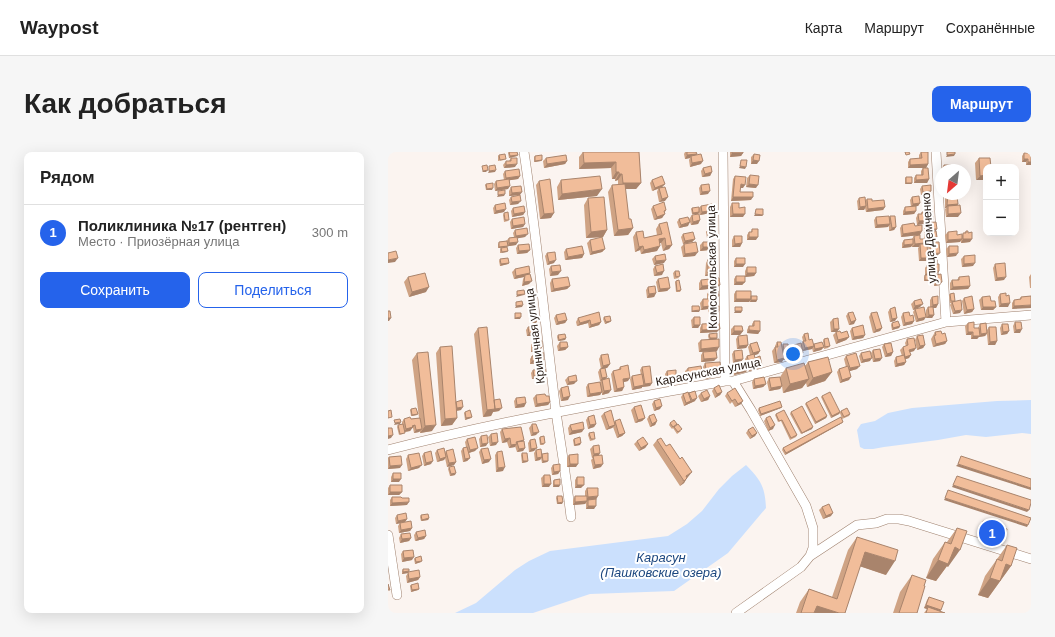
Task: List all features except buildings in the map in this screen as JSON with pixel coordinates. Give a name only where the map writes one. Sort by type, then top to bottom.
[{"type":"street","name":"Криничная улица","points":[[524,152],[533,209],[556,413],[568,486],[571,517]]},
{"type":"street","name":"Комсомольская улица","points":[[723,152],[729,381]]},
{"type":"street","name":"улица Демченко","points":[[936,152],[946,322]]},
{"type":"street","name":"Карасунская улица","points":[[388,450],[469,430],[729,381],[946,322],[1031,315]]},
{"type":"street","points":[[729,381],[751,410],[806,506],[813,528],[814,539],[810,556]]},
{"type":"street","points":[[736,613],[801,567],[810,556],[857,525],[876,523],[887,519],[910,521],[1031,559]]},
{"type":"street","points":[[388,536],[397,595]]},
{"type":"water","points":[[1031,400],[1031,434],[1022,433],[986,437],[966,435],[873,449],[864,449],[860,447],[857,430],[861,424],[875,421],[888,413],[912,408],[997,401]]},
{"type":"water","name":"Карасун (Пашковские озера)","points":[[746,465],[761,484],[765,495],[766,508],[728,553],[674,591],[590,594],[533,613],[455,613],[476,603],[515,570],[529,561],[550,551],[668,536],[687,524],[702,511],[719,489]]},
{"type":"place","name":"Поликлиника №17 (рентген)","points":[[992,533]]}]
